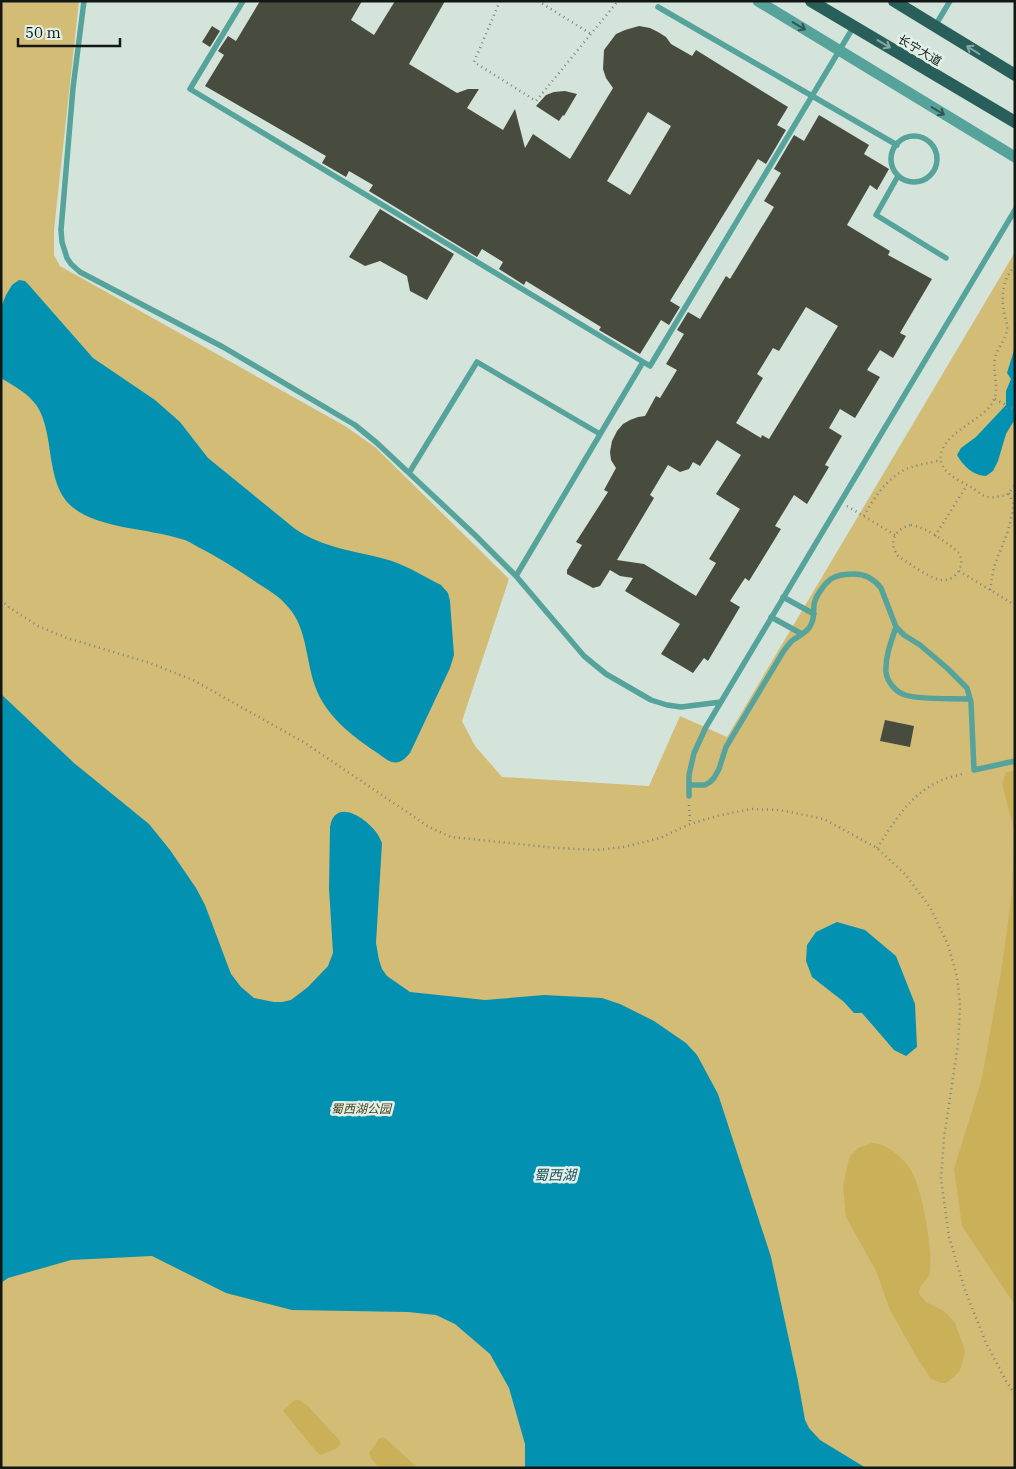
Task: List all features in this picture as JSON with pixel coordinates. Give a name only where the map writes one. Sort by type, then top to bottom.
[{"type":"main road","name":"长宁大道","points":[[812,1],[1015,122]]},
{"type":"main road","points":[[894,1],[1015,76]]},
{"type":"street","points":[[758,1],[1015,157]]},
{"type":"lane","points":[[84,1],[73,88],[61,230],[62,242],[71,264],[80,272],[114,291],[223,347],[355,425],[377,442],[475,535],[516,576],[584,656],[606,674],[652,700],[667,705],[681,707],[720,702]]},
{"type":"lane","points":[[244,1],[190,89],[650,366],[854,26]]},
{"type":"lane","points":[[935,26],[950,1]]},
{"type":"lane","points":[[658,7],[897,145]]},
{"type":"lane","points":[[915,136],[923,138],[930,143],[935,149],[937,157],[933,173],[927,179],[920,182],[912,182],[898,176],[892,162],[892,154],[897,145],[907,138],[915,136]]},
{"type":"lane","points":[[898,176],[876,215],[946,258]]},
{"type":"lane","points":[[689,796],[689,775],[694,753],[706,727],[1015,210]]},
{"type":"lane","points":[[409,473],[477,362],[600,434]]},
{"type":"lane","points":[[516,576],[642,362]]},
{"type":"lane","points":[[689,785],[705,786],[714,778],[726,747],[783,652],[810,625],[816,599],[831,579],[847,575],[863,575],[874,580],[881,588],[896,627],[904,635],[920,645],[967,688],[970,699],[974,770],[1015,761]]},
{"type":"lane","points":[[783,597],[814,614]]},
{"type":"lane","points":[[772,617],[802,634]]},
{"type":"lane","points":[[896,627],[888,653],[886,672],[889,681],[898,691],[904,695],[915,697],[970,699]]},
{"type":"path","points":[[500,1],[474,62],[536,101],[618,1]]},
{"type":"path","points":[[538,1],[591,34]]},
{"type":"path","points":[[1015,266],[1006,280],[1002,291],[1007,332],[996,355],[994,369],[995,399],[989,408],[952,436],[941,452],[944,469],[950,475],[987,497],[1006,495],[1015,485]]},
{"type":"path","points":[[995,399],[1004,404],[1007,409],[1015,408]]},
{"type":"path","points":[[864,516],[874,498],[894,476],[907,469],[941,460]]},
{"type":"path","points":[[935,536],[967,485]]},
{"type":"path","points":[[990,590],[994,567],[1008,531],[1013,511],[1009,492]]},
{"type":"path","points":[[840,502],[895,534]]},
{"type":"path","points":[[912,525],[935,536],[959,553],[961,562],[959,571],[951,579],[944,581],[928,574],[896,554],[893,543],[895,534],[902,528],[912,525]]},
{"type":"path","points":[[959,571],[1015,604]]},
{"type":"path","points":[[1,600],[38,626],[66,638],[150,663],[193,680],[305,743],[429,827],[451,838],[557,848],[597,850],[624,848],[660,838],[690,824],[751,809],[780,810],[824,819],[877,848],[905,874],[930,907],[948,945],[957,976],[960,1005],[958,1044],[944,1138],[941,1179],[949,1237],[965,1290],[986,1343],[1015,1394]]},
{"type":"path","points":[[877,848],[904,810],[921,791],[937,782],[974,770]]},
{"type":"path","points":[[689,796],[690,824]]},
{"type":"green space","name":"蜀西湖公园","points":[[1,1],[79,1],[54,230],[54,255],[60,266],[345,426],[375,447],[509,579],[462,721],[475,746],[502,777],[649,786],[680,716],[727,737],[1015,252],[1015,1468],[1,1468]]},
{"type":"shaded area","points":[[1015,771],[1015,833],[1002,784],[1006,772]]},
{"type":"shaded area","points":[[1015,833],[1015,1305],[962,1226],[954,1169],[982,1078],[1002,966],[1011,900]]},
{"type":"shaded area","points":[[872,1143],[889,1148],[904,1161],[911,1170],[919,1190],[930,1249],[930,1271],[919,1290],[919,1294],[926,1302],[944,1311],[955,1323],[965,1352],[960,1370],[946,1383],[931,1379],[916,1356],[890,1310],[876,1271],[846,1217],[843,1186],[849,1159],[858,1148]]},
{"type":"shaded area","points":[[294,1400],[299,1400],[308,1406],[340,1441],[341,1444],[336,1449],[320,1455],[315,1450],[283,1411]]},
{"type":"shaded area","points":[[382,1437],[418,1468],[380,1468],[372,1460],[369,1453]]},
{"type":"water","points":[[19,280],[25,281],[28,284],[93,358],[155,400],[180,422],[208,458],[294,528],[317,541],[398,563],[441,585],[448,593],[454,655],[450,668],[410,753],[405,758],[397,762],[385,759],[349,732],[332,715],[315,686],[303,635],[295,616],[277,596],[188,541],[94,519],[70,505],[62,495],[53,471],[43,417],[33,401],[1,378],[1,307],[12,285]]},
{"type":"water","points":[[1015,347],[1015,419],[1006,434],[993,471],[986,476],[982,476],[969,470],[957,455],[961,448],[976,437],[1006,405],[1006,391],[1011,379],[1007,373]]},
{"type":"water","name":"蜀西湖","points":[[1,694],[74,763],[149,824],[170,850],[196,888],[205,905],[231,974],[241,987],[254,998],[274,1002],[291,1000],[308,987],[328,966],[333,953],[329,888],[330,827],[333,818],[338,813],[344,812],[358,816],[365,821],[376,832],[382,843],[376,943],[379,960],[387,976],[410,992],[485,1000],[544,995],[602,998],[620,1004],[654,1021],[686,1043],[697,1055],[718,1094],[771,1257],[805,1420],[809,1428],[820,1440],[866,1468],[525,1468],[525,1444],[509,1388],[490,1354],[455,1324],[436,1315],[408,1312],[292,1310],[226,1293],[152,1256],[71,1260],[8,1278],[1,1283]]},
{"type":"water","points":[[837,922],[865,930],[896,956],[915,1004],[917,1047],[906,1056],[894,1050],[862,1013],[854,1013],[844,1002],[812,977],[806,961],[807,945],[816,932]]},
{"type":"building","points":[[260,1],[362,1],[351,20],[374,35],[395,1],[445,1],[409,64],[457,93],[468,89],[479,89],[467,108],[503,130],[515,109],[525,148],[533,134],[570,159],[613,88],[606,78],[603,69],[604,50],[616,34],[639,26],[658,32],[666,37],[671,44],[692,56],[696,50],[788,107],[777,125],[786,130],[766,164],[758,159],[670,301],[680,307],[669,325],[661,320],[640,354],[599,330],[601,327],[526,281],[524,285],[499,269],[503,262],[482,249],[477,257],[369,191],[373,185],[349,171],[346,177],[322,163],[326,156],[205,86],[224,55],[218,51],[228,36],[236,41]],"holes":[[[648,112],[671,126],[630,195],[607,181]]]},
{"type":"building","points":[[212,26],[220,31],[210,47],[202,42]]},
{"type":"building","points":[[565,91],[577,94],[559,121],[536,106],[546,95]]},
{"type":"building","points":[[819,115],[869,145],[864,154],[889,169],[877,190],[870,185],[847,225],[890,251],[888,255],[932,279],[900,333],[906,336],[893,358],[880,350],[867,370],[880,377],[855,418],[840,409],[829,428],[842,436],[825,465],[829,467],[807,504],[794,495],[775,526],[781,529],[749,581],[745,578],[730,601],[740,607],[708,661],[704,658],[693,673],[661,654],[680,624],[625,591],[633,578],[620,576],[610,570],[600,586],[593,588],[567,574],[567,570],[582,545],[576,542],[608,492],[604,490],[616,468],[611,460],[610,452],[612,441],[617,431],[630,420],[645,416],[656,396],[660,398],[677,370],[666,364],[684,334],[677,330],[688,312],[700,319],[726,276],[730,279],[774,207],[764,201],[781,173],[774,169],[794,135],[804,141]],"holes":[[[806,307],[838,326],[769,439],[762,435],[761,438],[736,423],[763,378],[757,374],[773,348],[779,351]],[[717,440],[741,455],[716,494],[740,509],[709,559],[716,563],[696,596],[644,564],[617,560],[654,498],[650,495],[668,465],[680,472],[689,469],[693,462],[700,466]]]},
{"type":"building","points":[[380,209],[454,254],[427,300],[410,291],[407,276],[380,261],[365,266],[349,257]]},
{"type":"building","points":[[885,720],[914,726],[910,747],[880,741]]}]
